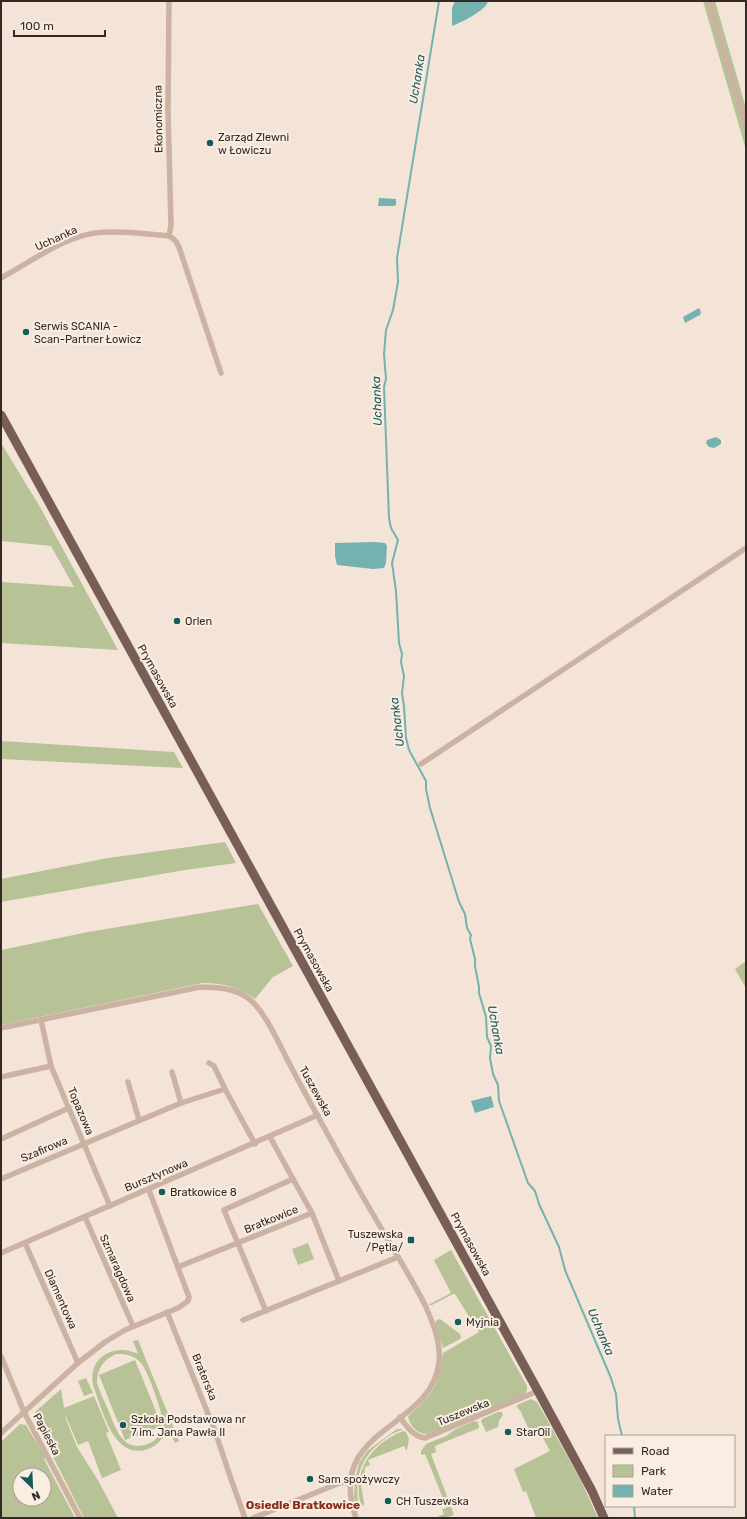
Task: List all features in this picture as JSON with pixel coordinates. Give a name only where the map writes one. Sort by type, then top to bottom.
[{"type":"main road","name":"Prymasowska","points":[[1,415],[538,1392],[582,1473],[604,1518]]},
{"type":"street","name":"Ekonomiczna","points":[[169,1],[168,111],[171,225],[169,236]]},
{"type":"street","points":[[709,1],[746,126]]},
{"type":"street","name":"Uchanka","points":[[1,278],[58,246],[83,235],[111,232],[169,236]]},
{"type":"street","points":[[169,236],[175,240],[183,259],[221,372]]},
{"type":"street","points":[[421,764],[746,548]]},
{"type":"street","name":"Tuszewska","points":[[1,1028],[200,988],[226,989],[237,992],[248,998],[263,1016],[428,1313],[437,1338],[439,1355],[436,1375],[428,1392],[363,1449],[354,1465],[350,1483],[352,1505],[356,1518]]},
{"type":"street","name":"Topazowa","points":[[41,1020],[51,1066],[110,1206]]},
{"type":"street","points":[[209,1063],[214,1066],[255,1144]]},
{"type":"street","points":[[1,1077],[51,1066]]},
{"type":"street","points":[[172,1072],[181,1103]]},
{"type":"street","points":[[128,1082],[139,1120]]},
{"type":"street","name":"Szafirowa","points":[[1,1179],[181,1103],[225,1089]]},
{"type":"street","points":[[1,1139],[69,1108]]},
{"type":"street","name":"Bursztynowa","points":[[1,1253],[255,1144],[272,1139],[318,1115]]},
{"type":"street","name":"Bratkowice","points":[[272,1139],[312,1213],[339,1280]]},
{"type":"street","name":"Bratkowice","points":[[266,1311],[224,1210],[293,1179]]},
{"type":"street","points":[[1,1433],[78,1363],[105,1342],[133,1326],[188,1302],[189,1297],[148,1190]]},
{"type":"street","name":"Bratkowice","points":[[178,1267],[312,1213]]},
{"type":"street","name":"Szmaragdowa","points":[[85,1217],[133,1326]]},
{"type":"street","name":"Diamentowa","points":[[25,1243],[78,1363]]},
{"type":"street","points":[[243,1320],[339,1280],[398,1258]]},
{"type":"street","name":"Braterska","points":[[167,1312],[215,1431],[230,1479],[245,1518]]},
{"type":"street","name":"Papieska","points":[[1,1357],[24,1412],[80,1518]]},
{"type":"street","name":"Tuszewska","points":[[400,1417],[413,1434],[418,1437],[425,1438],[538,1392]]},
{"type":"street","points":[[253,1518],[340,1483],[350,1483]]},
{"type":"green space","points":[[703,1],[715,1],[746,108],[746,150]]},
{"type":"green space","points":[[1,443],[40,507],[118,650],[1,643],[1,582],[74,587],[51,546],[1,541]]},
{"type":"green space","points":[[1,741],[174,752],[183,768],[1,759]]},
{"type":"green space","points":[[225,842],[236,863],[185,870],[1,902],[1,879],[108,858]]},
{"type":"green space","points":[[258,904],[293,966],[273,977],[255,999],[243,991],[230,986],[203,983],[1,1025],[1,950],[88,932]]},
{"type":"green space","points":[[746,961],[746,988],[735,969]]},
{"type":"green space","points":[[308,1243],[314,1259],[298,1265],[292,1249]]},
{"type":"green space","points":[[451,1250],[527,1386],[527,1391],[523,1396],[428,1434],[424,1434],[415,1429],[408,1417],[431,1392],[439,1375],[443,1353],[479,1332],[476,1326],[472,1328],[468,1315],[455,1294],[432,1305],[428,1305],[451,1293],[434,1260]]},
{"type":"green space","points":[[440,1319],[460,1334],[461,1337],[443,1348],[435,1323]]},
{"type":"green space","points":[[138,1340],[179,1441],[175,1443],[168,1427],[162,1438],[149,1449],[134,1450],[125,1447],[110,1430],[105,1419],[94,1388],[92,1378],[94,1369],[98,1361],[111,1352],[120,1350],[138,1354],[133,1341]],"holes":[[[116,1354],[126,1355],[138,1360],[148,1375],[163,1421],[163,1426],[158,1437],[148,1444],[139,1446],[132,1445],[122,1438],[97,1383],[98,1373],[104,1362]]]},
{"type":"green space","points":[[135,1360],[162,1426],[125,1440],[99,1375]]},
{"type":"green space","points":[[86,1378],[93,1393],[84,1396],[78,1381]]},
{"type":"green space","points":[[61,1389],[64,1408],[94,1396],[109,1432],[106,1433],[121,1470],[102,1478],[88,1441],[78,1445],[65,1414],[77,1447],[99,1482],[118,1518],[84,1518],[35,1421],[35,1412]]},
{"type":"green space","points":[[531,1399],[537,1402],[545,1416],[581,1481],[598,1518],[536,1518],[526,1491],[523,1492],[514,1469],[550,1451],[542,1436],[532,1436],[521,1412],[517,1407],[517,1405]]},
{"type":"green space","points":[[498,1412],[502,1412],[503,1415],[499,1421],[498,1427],[486,1432],[481,1421],[482,1419]]},
{"type":"green space","points":[[474,1421],[478,1422],[479,1428],[435,1446],[436,1452],[431,1454],[454,1515],[445,1518],[435,1518],[444,1514],[442,1509],[447,1508],[425,1454],[421,1455],[421,1451],[426,1444],[446,1436],[456,1429]]},
{"type":"green space","points":[[20,1424],[26,1425],[46,1458],[44,1459],[48,1467],[12,1467],[12,1507],[52,1507],[52,1474],[75,1518],[1,1518],[1,1442]]},
{"type":"green space","points":[[397,1429],[403,1429],[382,1441],[367,1456],[362,1464],[358,1484],[359,1507],[357,1508],[354,1497],[355,1480],[359,1463],[367,1451]]},
{"type":"green space","points":[[403,1431],[406,1432],[409,1439],[407,1450],[404,1446],[368,1460],[370,1465],[365,1467],[364,1481],[362,1482],[363,1484],[367,1483],[361,1485],[364,1505],[361,1506],[359,1481],[367,1460],[373,1451],[382,1443]]},
{"type":"water","points":[[455,1],[488,1],[486,5],[478,12],[452,26],[452,8]]},
{"type":"water","points":[[379,198],[396,199],[396,205],[378,206]]},
{"type":"water","points":[[699,308],[701,312],[700,315],[685,323],[683,317]]},
{"type":"water","points":[[716,437],[721,440],[721,444],[714,448],[709,447],[706,443],[707,440]]},
{"type":"water","points":[[335,543],[385,543],[387,546],[386,563],[384,568],[373,569],[337,565]]},
{"type":"water","points":[[491,1096],[494,1107],[475,1113],[471,1101]]},
{"type":"waterway","name":"Uchanka","points":[[439,1],[397,258],[398,282],[393,310],[386,330],[384,354],[386,379],[384,387],[389,518],[391,528],[398,540],[392,563],[396,591],[399,643],[402,654],[401,662],[404,676],[402,693],[406,738],[409,750],[426,781],[430,808],[459,902],[465,914],[467,928],[471,935],[470,939],[475,959],[479,993],[486,1017],[487,1037],[491,1046],[490,1058],[493,1074],[498,1085],[499,1101],[528,1183],[535,1191],[539,1204],[559,1247],[565,1270],[611,1378],[616,1394],[618,1419],[622,1435]]},
{"type":"waterway","name":"Uchanka","points":[[634,1507],[635,1518]]},
{"type":"place","name":"Zarząd Zlewni w Łowiczu","points":[[210,143]]},
{"type":"place","name":"Serwis SCANIA - Scan-Partner Łowicz","points":[[26,332]]},
{"type":"place","name":"Orlen","points":[[177,621]]},
{"type":"place","name":"Bratkowice 8","points":[[162,1192]]},
{"type":"place","name":"Tuszewska /Pętla/","points":[[411,1240]]},
{"type":"place","name":"Myjnia","points":[[458,1322]]},
{"type":"place","name":"Szkoła Podstawowa nr 7 im. Jana Pawła II","points":[[123,1425]]},
{"type":"place","name":"StarOil","points":[[508,1432]]},
{"type":"place","name":"Sam spożywczy","points":[[310,1479]]},
{"type":"place","name":"CH Tuszewska","points":[[388,1501]]},
{"type":"district","name":"Osiedle Bratkowice","points":[[303,1505]]}]
